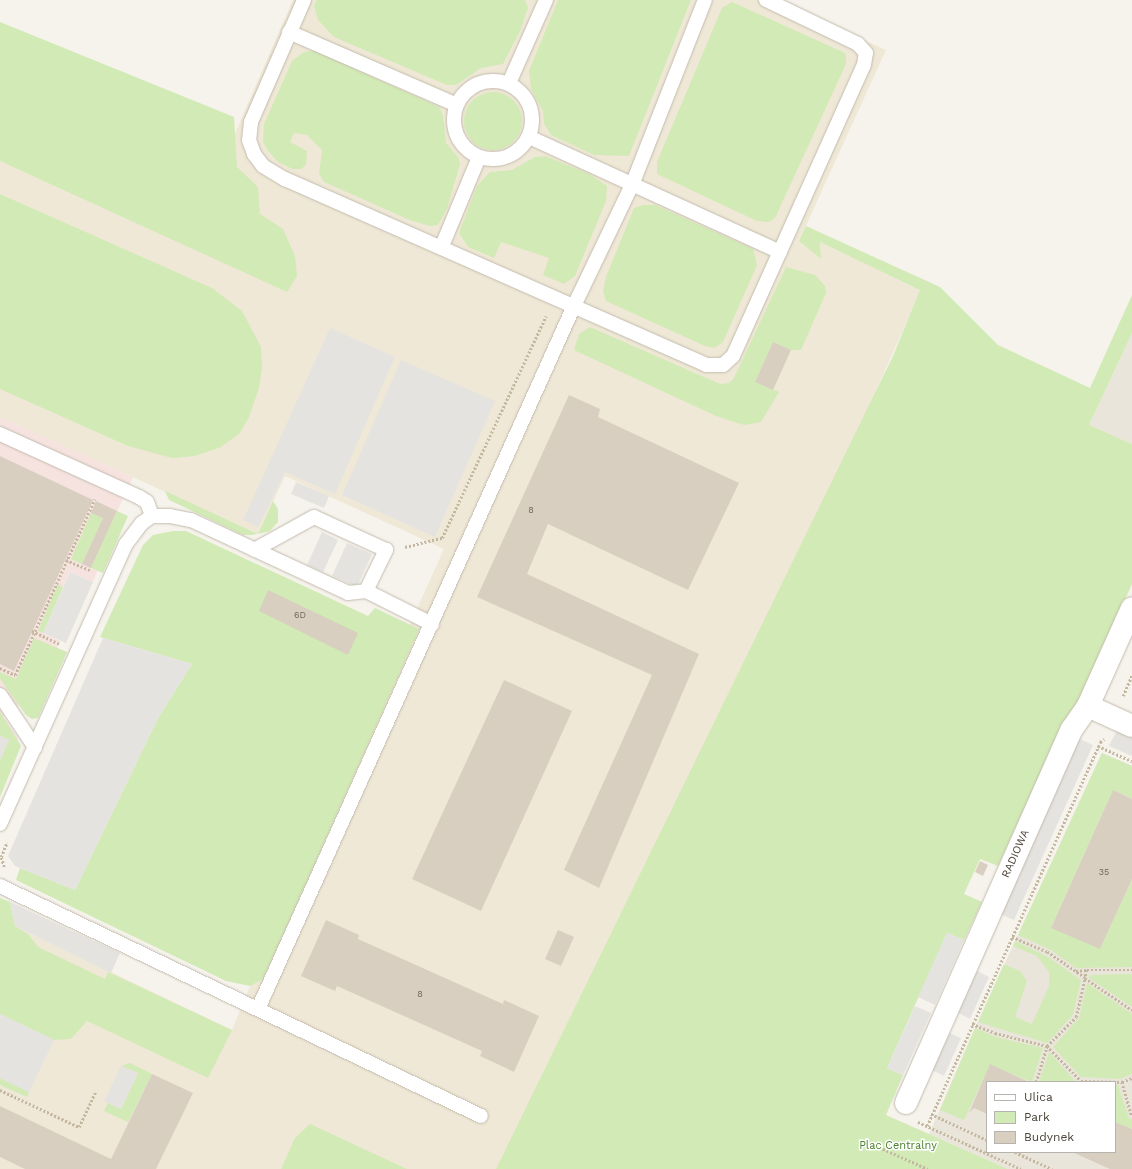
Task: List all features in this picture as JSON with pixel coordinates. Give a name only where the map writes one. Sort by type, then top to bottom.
[{"type":"street","name":"RADIOWA","points":[[906,1103],[1072,729],[1088,706],[1132,608]]},
{"type":"street","points":[[1088,706],[1123,722]]},
{"type":"lane","points":[[304,0],[251,122],[249,140],[254,154],[263,166],[285,179],[442,246],[568,305],[706,365],[723,365],[733,356],[864,65],[866,53],[858,44],[766,0]]},
{"type":"lane","points":[[509,83],[546,0]]},
{"type":"lane","points":[[258,1009],[432,624],[568,305],[632,185],[705,0]]},
{"type":"lane","points":[[289,32],[457,105]]},
{"type":"lane","points":[[492,81],[509,83],[527,100],[532,112],[529,136],[522,147],[503,158],[479,157],[463,145],[458,136],[454,116],[457,105],[465,92],[478,84],[492,81]]},
{"type":"lane","points":[[529,136],[632,185],[780,252]]},
{"type":"lane","points":[[442,246],[479,157]]},
{"type":"lane","points":[[0,434],[103,480],[147,502],[152,516]]},
{"type":"lane","points":[[0,824],[133,531],[152,516],[170,516],[191,520],[348,593],[366,591],[432,624]]},
{"type":"lane","points":[[254,550],[314,517],[386,550],[366,591]]},
{"type":"lane","points":[[0,695],[35,747]]},
{"type":"lane","points":[[0,886],[481,1116]]},
{"type":"path","points":[[386,550],[442,538],[504,407],[541,322],[550,312],[568,305]]},
{"type":"path","points":[[0,668],[15,675],[33,632],[103,480]]},
{"type":"path","points":[[66,560],[110,579]]},
{"type":"path","points":[[33,632],[59,644]]},
{"type":"path","points":[[927,1126],[1098,746],[1123,722]]},
{"type":"path","points":[[1098,746],[1132,761]]},
{"type":"path","points":[[1011,937],[1047,952],[1132,1010]]},
{"type":"path","points":[[1036,1081],[1047,1046],[1076,1017],[1087,970]]},
{"type":"path","points":[[1075,971],[1132,970]]},
{"type":"path","points":[[946,1012],[995,1033],[1047,1046],[1080,1081]]},
{"type":"path","points":[[1116,1082],[1122,1082],[1132,1078]]},
{"type":"path","points":[[1122,1082],[1132,1116]]},
{"type":"path","points":[[0,1090],[79,1127],[96,1091]]},
{"type":"path","points":[[986,1140],[906,1103],[900,1114],[1020,1169]]},
{"type":"path","points":[[872,1144],[928,1169]]},
{"type":"path","points":[[1017,1153],[1052,1169]]},
{"type":"shaded area","points":[[293,0],[778,0],[886,50],[799,241],[821,259],[820,242],[921,290],[527,1169],[362,1169],[296,1138],[281,1169],[0,1169],[0,919],[232,1030],[285,901],[444,549],[285,476],[258,534],[0,417],[0,161],[187,244]]},
{"type":"shaded area","points":[[330,328],[395,357],[335,494],[285,472],[258,527],[243,520]]},
{"type":"shaded area","points":[[1132,333],[1132,444],[1089,425]]},
{"type":"shaded area","points":[[401,360],[495,401],[435,537],[342,495]]},
{"type":"shaded area","points":[[0,417],[133,477],[91,568],[98,570],[93,582],[70,572],[63,587],[43,633],[60,641],[28,714],[21,704],[3,716],[18,738],[0,776]]},
{"type":"shaded area","points":[[296,482],[329,496],[324,508],[291,494]]},
{"type":"shaded area","points":[[322,532],[338,540],[323,572],[307,565]]},
{"type":"shaded area","points":[[347,543],[372,554],[357,587],[332,576]]},
{"type":"shaded area","points":[[70,572],[93,582],[66,643],[43,633]]},
{"type":"shaded area","points":[[103,638],[192,664],[158,718],[75,890],[15,866],[8,856]]},
{"type":"shaded area","points":[[1117,730],[1132,737],[1132,756],[1109,746]]},
{"type":"shaded area","points":[[0,736],[9,740],[0,760]]},
{"type":"shaded area","points":[[1077,738],[1093,745],[1014,920],[998,913]]},
{"type":"shaded area","points":[[1102,753],[1132,766],[1132,1169],[1008,1169],[929,1134],[975,1028]]},
{"type":"shaded area","points":[[10,902],[120,953],[111,973],[15,926]]},
{"type":"shaded area","points":[[947,933],[964,940],[935,1005],[918,997]]},
{"type":"shaded area","points":[[973,969],[989,977],[970,1019],[954,1011]]},
{"type":"shaded area","points":[[915,1006],[931,1013],[903,1075],[887,1068]]},
{"type":"shaded area","points":[[0,1014],[54,1040],[29,1092],[0,1078]]},
{"type":"shaded area","points":[[945,1031],[961,1038],[944,1076],[928,1068]]},
{"type":"shaded area","points":[[121,1066],[138,1073],[121,1109],[104,1101]]},
{"type":"green space","points":[[317,0],[525,0],[528,8],[520,31],[503,64],[481,68],[456,85],[447,85],[334,37],[318,20],[314,6]]},
{"type":"green space","points":[[558,0],[691,0],[629,156],[594,155],[551,135],[544,124],[543,111],[531,89],[529,71]]},
{"type":"green space","points":[[732,2],[845,53],[846,56],[846,64],[775,218],[769,222],[757,221],[657,174],[657,162],[722,8]]},
{"type":"green space","points":[[0,22],[234,117],[237,167],[258,187],[260,214],[283,229],[295,256],[297,276],[287,292],[0,161]]},
{"type":"green space","points":[[315,51],[439,107],[443,115],[446,143],[458,157],[460,164],[447,209],[438,225],[431,226],[412,221],[324,182],[319,174],[322,150],[307,135],[294,133],[290,142],[307,151],[306,165],[301,169],[292,169],[278,162],[268,151],[263,142],[264,124],[292,61],[304,52]]},
{"type":"green space","points":[[493,92],[504,94],[517,105],[520,110],[522,121],[520,132],[509,145],[504,148],[493,150],[482,148],[469,137],[466,132],[464,121],[466,110],[477,97],[482,94]]},
{"type":"green space","points":[[545,156],[589,174],[607,186],[606,201],[575,276],[564,284],[543,275],[549,258],[501,242],[494,258],[468,247],[459,233],[477,186],[490,172],[512,170],[535,157]]},
{"type":"green space","points":[[0,194],[212,288],[242,311],[261,347],[262,367],[259,388],[249,417],[240,433],[221,447],[195,456],[172,458],[128,446],[0,389]]},
{"type":"green space","points":[[643,205],[655,205],[753,249],[757,265],[723,342],[715,348],[705,346],[606,301],[603,291],[606,277],[634,208]]},
{"type":"green space","name":"Plac Centralny","points":[[806,226],[940,287],[998,345],[1090,388],[1132,295],[1132,333],[1089,425],[1132,444],[1132,584],[1081,698],[1063,724],[998,866],[980,859],[964,894],[982,902],[964,940],[947,933],[887,1068],[903,1075],[886,1115],[1008,1169],[496,1169],[893,356],[920,290],[820,242],[821,259],[799,241]]},
{"type":"green space","points":[[786,267],[815,275],[825,286],[826,293],[801,350],[791,350],[773,342],[755,382],[779,392],[761,422],[744,425],[716,416],[574,350],[579,334],[590,327],[720,384],[729,383],[734,378]]},
{"type":"green space","points":[[165,491],[258,534],[243,535],[169,500]]},
{"type":"green space","points":[[273,501],[278,509],[278,522],[270,531],[258,534]]},
{"type":"green space","points":[[117,511],[128,516],[103,573],[91,568]]},
{"type":"green space","points":[[91,513],[103,518],[82,564],[71,559]]},
{"type":"green space","points":[[173,531],[186,531],[368,616],[375,608],[419,629],[263,979],[250,986],[226,981],[16,880],[20,868],[75,890],[158,718],[192,664],[100,637],[143,545],[153,535]]},
{"type":"green space","points":[[58,584],[63,587],[43,633],[38,631]]},
{"type":"green space","points":[[34,638],[67,652],[38,718],[32,719],[26,715],[0,679],[0,672],[16,679]]},
{"type":"green space","points":[[0,712],[21,746],[0,797],[0,760],[9,740],[0,736]]},
{"type":"green space","points":[[1102,753],[1132,766],[1132,799],[1113,790],[1051,927],[1100,949],[1132,879],[1132,967],[1076,968],[1051,950],[1018,935]]},
{"type":"green space","points":[[0,898],[10,902],[15,926],[28,934],[38,947],[105,979],[108,972],[232,1030],[208,1078],[87,1021],[71,1039],[54,1040],[0,1014]]},
{"type":"green space","points":[[1015,941],[1048,957],[1081,980],[1073,1015],[1047,1043],[978,1022],[1004,964],[1020,971],[1027,981],[1015,1017],[1032,1024],[1049,986],[1049,972],[1037,956],[1013,946]]},
{"type":"green space","points":[[1132,974],[1132,1007],[1089,978],[1090,975]]},
{"type":"green space","points":[[1087,983],[1132,1014],[1132,1074],[1120,1079],[1081,1077],[1053,1047],[1079,1018]]},
{"type":"green space","points":[[975,1028],[996,1037],[1043,1048],[1032,1081],[990,1065],[964,1120],[940,1110]]},
{"type":"green space","points":[[1049,1052],[1075,1081],[1039,1081]]},
{"type":"green space","points":[[130,1063],[152,1074],[128,1122],[104,1111],[108,1103],[121,1109],[138,1073],[121,1066]]},
{"type":"green space","points":[[0,1078],[29,1092],[27,1097],[0,1085]]},
{"type":"green space","points":[[1116,1085],[1118,1085],[1129,1118],[1132,1119],[1132,1129],[1116,1122]]},
{"type":"green space","points":[[310,1124],[407,1169],[281,1169],[295,1138]]},
{"type":"building","points":[[773,342],[791,350],[773,390],[755,382]]},
{"type":"building","points":[[569,395],[600,409],[598,417],[739,483],[688,590],[548,524],[527,574],[699,654],[599,888],[564,870],[652,675],[477,597]]},
{"type":"building","points":[[0,456],[93,500],[14,671],[0,664]]},
{"type":"building","points":[[96,501],[117,511],[91,568],[82,564],[103,518],[91,513]]},
{"type":"building","points":[[268,590],[358,633],[348,655],[259,611]]},
{"type":"building","points":[[504,680],[572,711],[481,911],[412,879]]},
{"type":"building","points":[[1113,790],[1132,799],[1132,879],[1100,949],[1051,928]]},
{"type":"building","points":[[980,861],[988,865],[983,876],[975,872]]},
{"type":"building","points":[[326,920],[359,935],[358,939],[503,1004],[504,1000],[539,1016],[514,1072],[480,1056],[482,1051],[337,986],[335,991],[301,976]]},
{"type":"building","points":[[558,930],[574,937],[561,966],[545,959]]},
{"type":"building","points":[[990,1064],[1027,1081],[986,1081],[986,1114],[974,1108],[969,1113]]},
{"type":"building","points":[[152,1074],[193,1093],[156,1169],[25,1169],[0,1157],[0,1106],[111,1159]]},
{"type":"building","points":[[1116,1122],[1132,1129],[1132,1169],[1110,1169],[1074,1153],[1116,1153]]}]
